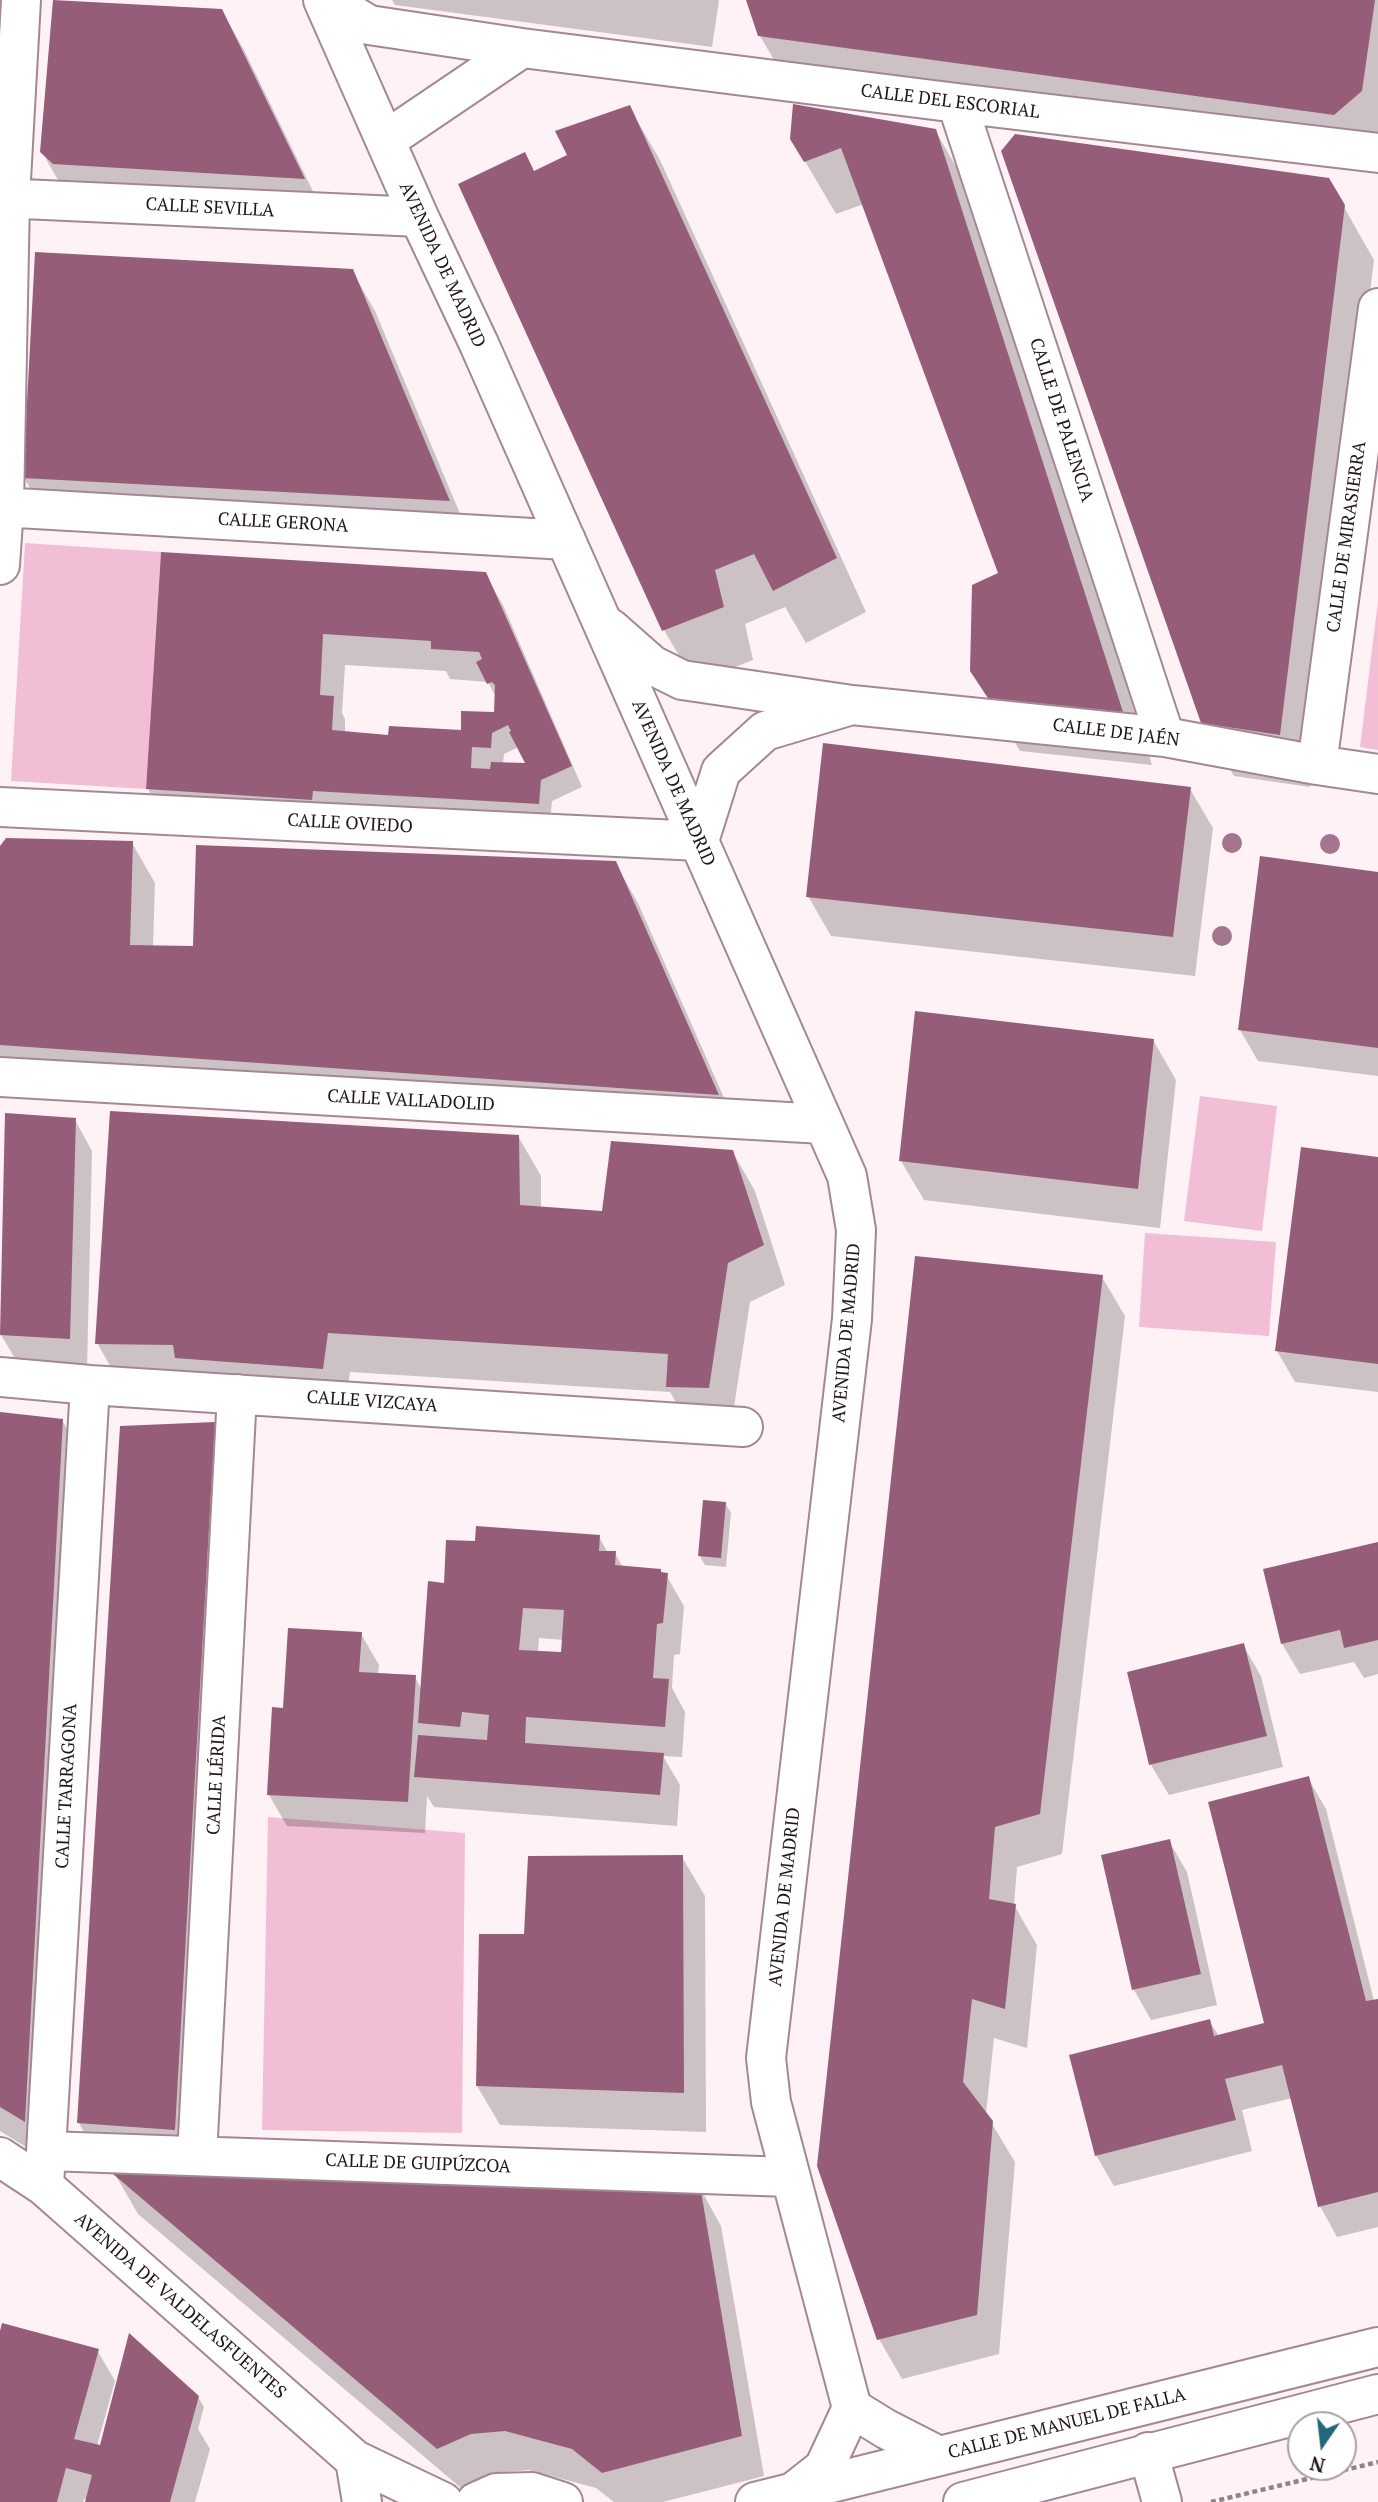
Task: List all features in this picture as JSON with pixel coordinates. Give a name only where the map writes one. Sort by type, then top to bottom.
[{"type":"street","points":[[0,565],[5,198],[21,0]]},
{"type":"street","name":"CALLE DEL ESCORIAL","points":[[326,0],[369,26],[957,103],[1378,153]]},
{"type":"street","name":"AVENIDA DE MADRID","points":[[326,0],[419,217],[479,344],[847,1176],[856,1230],[852,1319],[766,2058],[771,2102],[789,2178],[852,2408]]},
{"type":"street","points":[[386,140],[523,48]]},
{"type":"street","name":"CALLE DE PALENCIA","points":[[957,103],[1165,737]]},
{"type":"street","name":"CALLE SEVILLA","points":[[5,198],[419,217]]},
{"type":"street","name":"CALLE DE MIRASIERRA","points":[[1317,765],[1378,308]]},
{"type":"street","name":"CALLE GERONA","points":[[2,507],[566,540]]},
{"type":"street","name":"CALLE DE JAÉN","points":[[601,619],[652,665],[682,680],[852,705],[1165,737],[1378,774]]},
{"type":"street","name":"CALLE DE JAÉN","points":[[699,841],[721,771],[756,739],[765,732],[852,705]]},
{"type":"street","name":"CALLE OVIEDO","points":[[0,807],[699,841]]},
{"type":"street","name":"CALLE VALLADOLID","points":[[0,1077],[822,1124]]},
{"type":"street","name":"CALLE VIZCAYA","points":[[0,1377],[743,1427]]},
{"type":"street","name":"CALLE TARRAGONA","points":[[45,2169],[90,1385]]},
{"type":"street","name":"CALLE LÉRIDA","points":[[197,2156],[237,1394]]},
{"type":"street","name":"CALLE DE GUIPÚZCOA","points":[[45,2169],[197,2156],[789,2178]]},
{"type":"street","name":"AVENIDA DE VALDELASFUENTES","points":[[0,2157],[45,2169],[355,2460]]},
{"type":"street","name":"CALLE DE MANUEL DE FALLA","points":[[755,2502],[1378,2347]]},
{"type":"street","points":[[962,2502],[1378,2394]]},
{"type":"street","points":[[795,2491],[824,2468],[852,2408],[939,2456]]},
{"type":"street","points":[[1147,2452],[1162,2502]]},
{"type":"street","points":[[355,2460],[362,2502]]},
{"type":"street","points":[[355,2460],[377,2502]]},
{"type":"street","points":[[355,2460],[443,2502]]},
{"type":"street","points":[[476,2502],[496,2493],[532,2492],[563,2502]]},
{"type":"path","points":[[1210,2502],[1378,2462]]},
{"type":"shaded area","points":[[25,543],[161,552],[146,789],[11,781]]},
{"type":"shaded area","points":[[1378,601],[1378,750],[1360,747]]},
{"type":"shaded area","points":[[1200,1096],[1277,1106],[1262,1231],[1184,1221]]},
{"type":"shaded area","points":[[1145,1233],[1276,1242],[1269,1336],[1139,1327]]},
{"type":"shaded area","points":[[268,1817],[465,1833],[462,2133],[262,2130]]},
{"type":"building","points":[[53,0],[222,9],[305,179],[53,164],[40,152]]},
{"type":"building","points":[[746,0],[1375,0],[1362,91],[1334,115],[758,36]]},
{"type":"building","points":[[793,104],[936,129],[1123,712],[988,698],[970,671],[972,585],[998,573],[841,148],[804,162],[790,139]]},
{"type":"building","points":[[630,105],[837,558],[773,591],[754,554],[715,570],[724,607],[662,631],[458,184],[525,152],[534,171],[567,155],[555,131]]},
{"type":"building","points":[[1015,134],[1329,178],[1345,205],[1280,735],[1201,723],[1001,151]]},
{"type":"building","points":[[35,252],[353,269],[450,501],[23,478]]},
{"type":"building","points":[[161,552],[486,572],[572,766],[541,780],[539,804],[313,791],[312,800],[146,789]],"holes":[[[323,634],[431,641],[431,649],[479,652],[482,659],[476,662],[487,684],[492,682],[495,685],[494,712],[461,711],[461,730],[389,726],[388,735],[332,730],[334,696],[320,695]],[[508,725],[525,763],[491,762],[490,769],[471,768],[472,747],[491,748],[492,733]]]},
{"type":"building","points":[[823,743],[1191,787],[1173,937],[806,897]]},
{"type":"building","points":[[6,838],[133,841],[130,945],[193,946],[196,845],[616,861],[719,1095],[0,1045],[0,846]]},
{"type":"building","points":[[1260,856],[1378,872],[1378,1048],[1238,1030]]},
{"type":"building","points":[[915,1011],[1154,1039],[1138,1189],[899,1161]]},
{"type":"building","points":[[110,1111],[519,1135],[520,1205],[602,1211],[611,1141],[733,1150],[764,1245],[728,1263],[709,1388],[666,1387],[668,1354],[328,1333],[323,1369],[175,1358],[173,1345],[95,1344]]},
{"type":"building","points":[[5,1113],[76,1118],[70,1339],[0,1335]]},
{"type":"building","points":[[1301,1147],[1378,1157],[1378,1364],[1275,1351]]},
{"type":"building","points":[[915,1256],[1103,1275],[1040,1814],[995,1827],[989,1899],[1016,1904],[1005,2009],[972,1999],[963,2082],[993,2121],[977,2315],[877,2340],[817,2166]]},
{"type":"building","points":[[0,1412],[63,1419],[25,2122],[0,2107]]},
{"type":"building","points":[[215,1422],[175,2130],[77,2123],[120,1426]]},
{"type":"building","points":[[703,1500],[726,1502],[721,1558],[698,1556]]},
{"type":"building","points":[[476,1526],[600,1535],[599,1551],[616,1551],[615,1565],[661,1569],[661,1572],[668,1573],[663,1623],[657,1624],[653,1678],[669,1679],[665,1727],[526,1717],[525,1743],[664,1753],[660,1795],[414,1777],[418,1735],[487,1740],[489,1715],[462,1712],[460,1727],[418,1723],[428,1581],[444,1583],[446,1540],[475,1541]],"holes":[[[523,1608],[564,1610],[561,1652],[519,1650]]]},
{"type":"building","points":[[1378,1542],[1378,1640],[1344,1648],[1340,1630],[1281,1644],[1263,1569]]},
{"type":"building","points":[[288,1628],[362,1632],[359,1672],[416,1675],[408,1802],[267,1795],[272,1707],[283,1708]]},
{"type":"building","points":[[1244,1643],[1267,1736],[1149,1765],[1127,1672]]},
{"type":"building","points":[[1309,1776],[1366,2001],[1378,1999],[1378,2192],[1318,2207],[1282,2065],[1225,2079],[1236,2120],[1095,2156],[1069,2055],[1210,2019],[1214,2036],[1264,2023],[1208,1802]]},
{"type":"building","points":[[1170,1839],[1201,1974],[1132,1990],[1101,1855]]},
{"type":"building","points":[[683,1855],[684,2093],[476,2086],[479,1934],[524,1934],[528,1856]]},
{"type":"building","points":[[113,2174],[700,2185],[742,2436],[602,2473],[572,2449],[505,2431],[471,2434],[437,2449]]},
{"type":"building","points":[[2,2323],[99,2349],[74,2439],[100,2445],[129,2333],[199,2396],[170,2502],[85,2502],[92,2475],[66,2468],[57,2502],[0,2502]]}]
